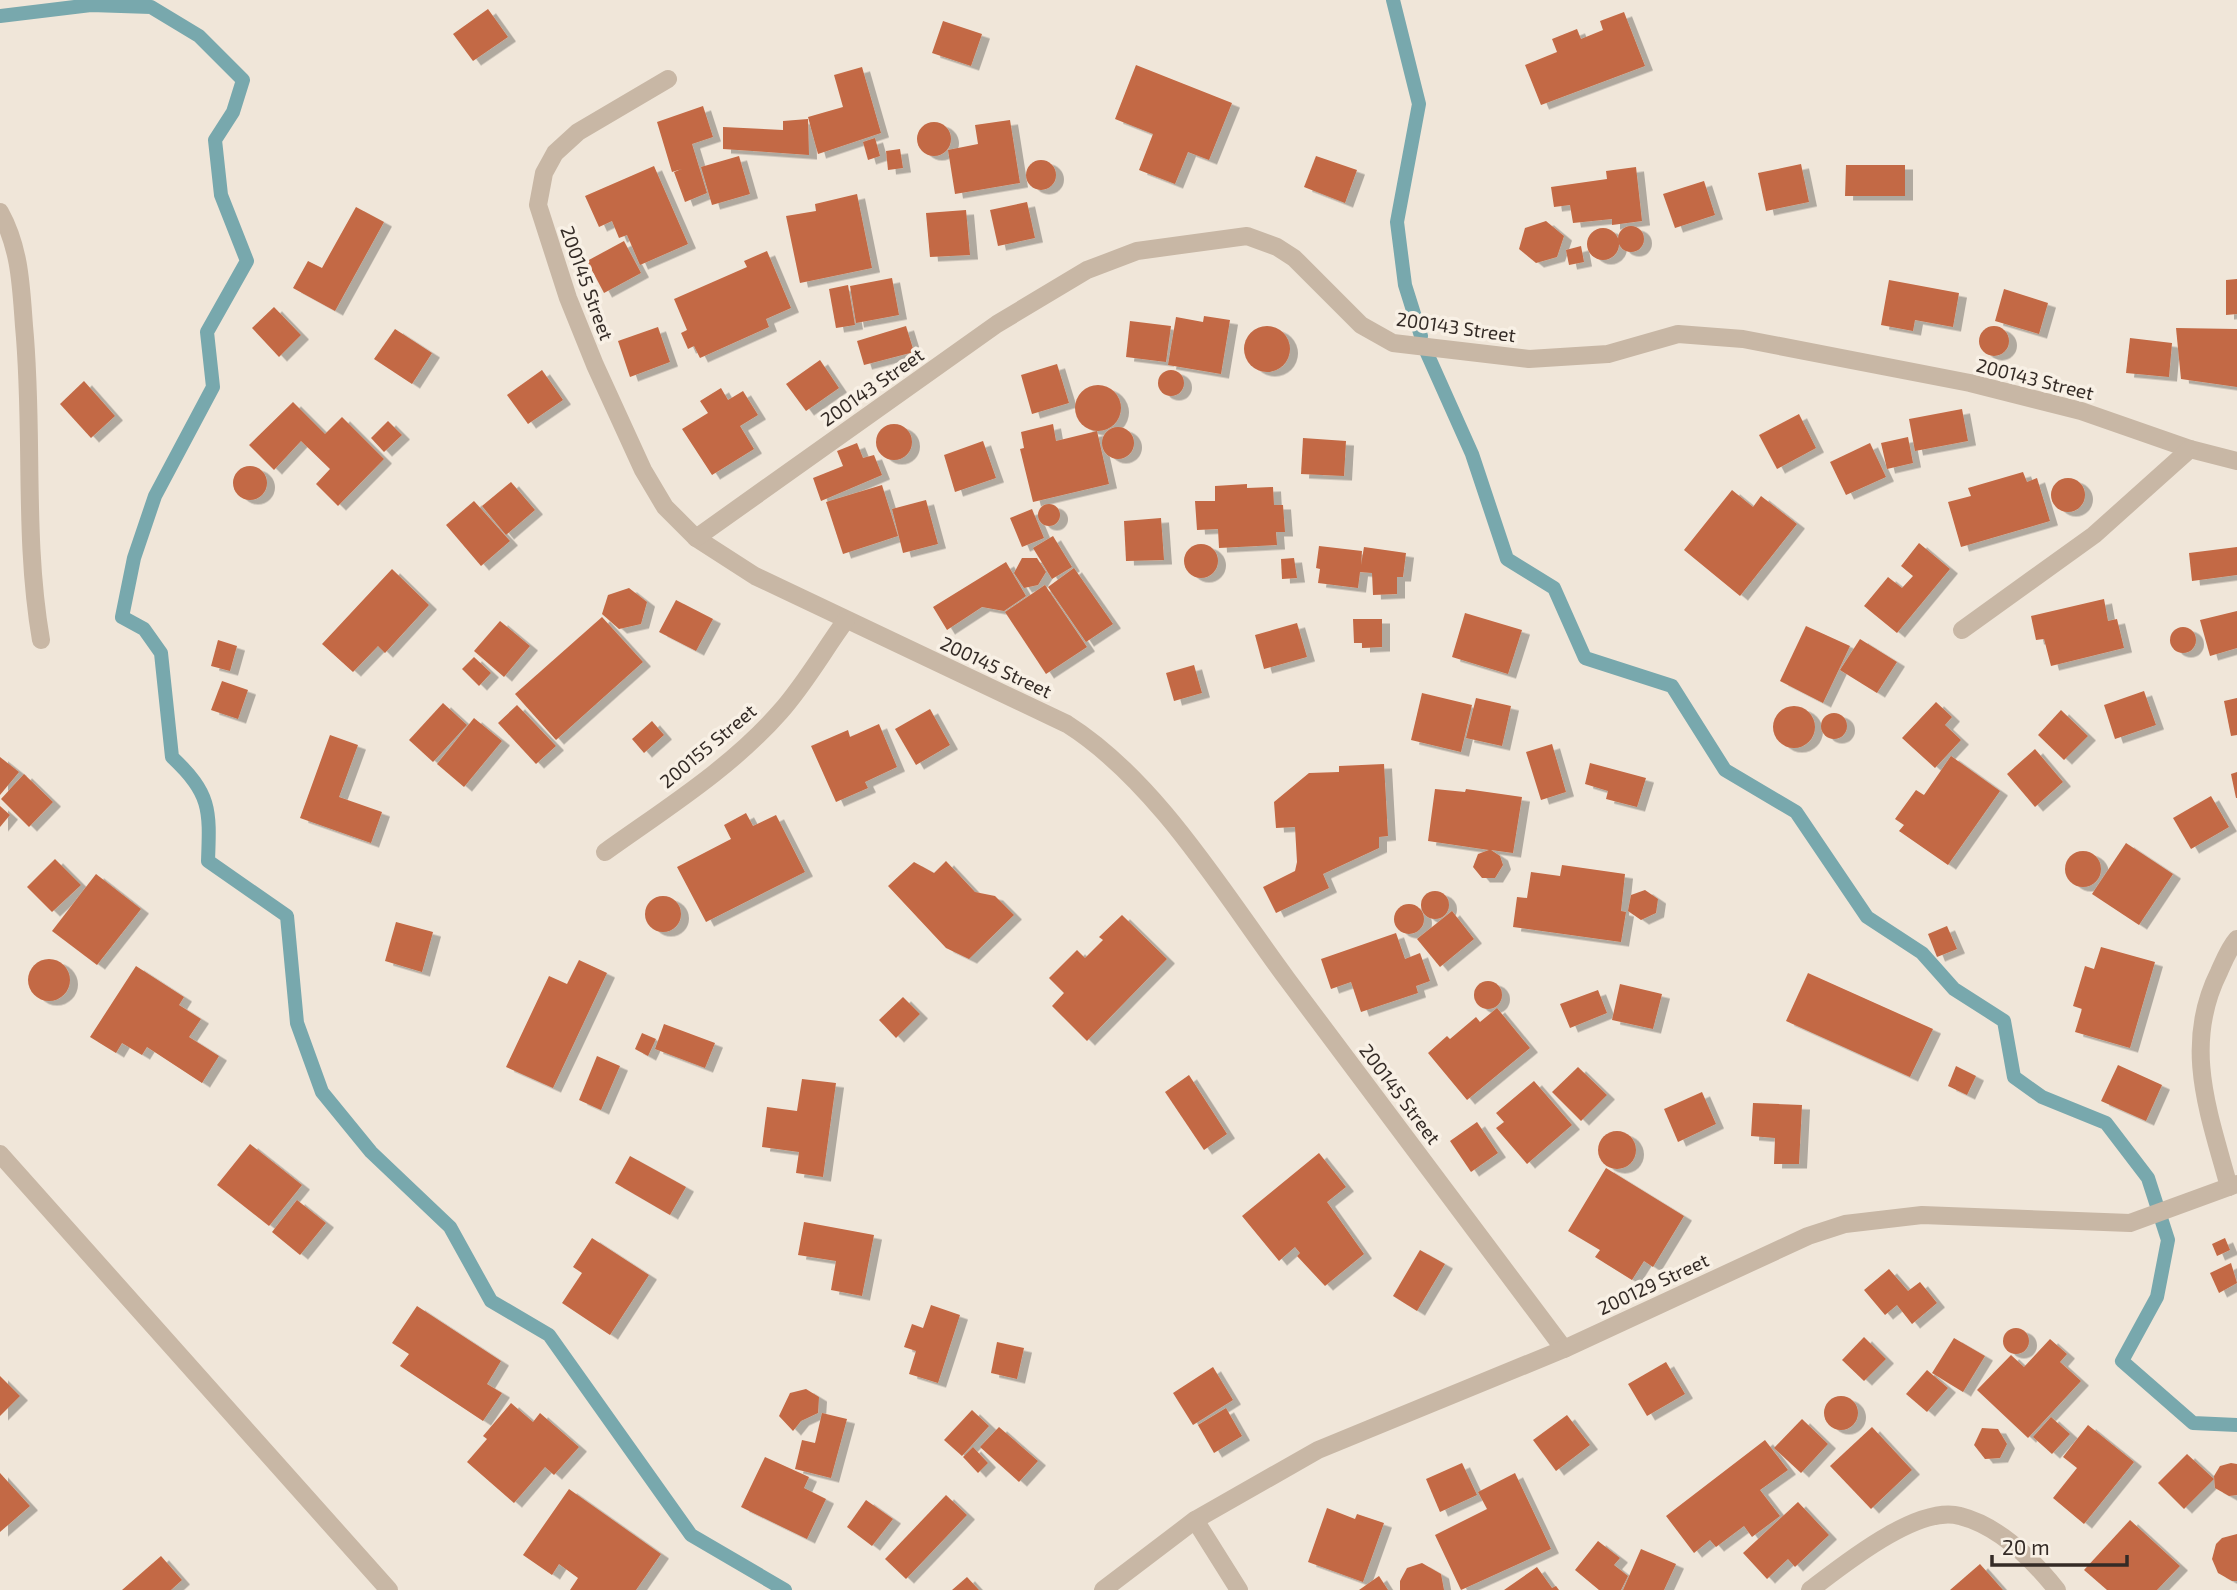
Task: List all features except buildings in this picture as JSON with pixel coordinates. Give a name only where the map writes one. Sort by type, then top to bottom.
[{"type":"street","name":"200145 Street","points":[[668,79],[578,132],[555,153],[544,173],[538,205],[568,298],[643,470],[665,507],[696,538],[755,576],[1067,723],[1098,743],[1125,767],[1200,861],[1564,1349]]},
{"type":"street","points":[[0,212],[18,251],[29,379],[33,583],[41,640]]},
{"type":"street","name":"200143 Street","points":[[696,538],[998,324],[1087,270],[1137,251],[1247,236],[1277,247],[1294,258],[1308,275],[1361,325],[1393,343],[1529,359],[1608,354],[1678,334],[1743,339],[1970,383],[2069,408],[2190,449],[2237,461]]},
{"type":"street","points":[[1962,630],[2094,534],[2190,449]]},
{"type":"street","name":"200155 Street","points":[[605,852],[713,775],[753,740],[782,710],[846,620]]},
{"type":"street","points":[[2233,1186],[2204,1097],[2198,1048],[2207,995],[2237,939]]},
{"type":"street","points":[[0,1154],[390,1590]]},
{"type":"street","name":"200129 Street","points":[[1103,1590],[1195,1520],[1318,1450],[1564,1349],[1808,1236],[1845,1224],[1922,1215],[2130,1223],[2233,1186]]},
{"type":"street","points":[[1810,1590],[1907,1524],[1959,1515],[1999,1533],[2044,1574],[2057,1590]]},
{"type":"street","points":[[1195,1520],[1239,1590]]},
{"type":"waterway","points":[[1393,0],[1419,104],[1397,222],[1405,285],[1421,336]]},
{"type":"waterway","points":[[0,16],[91,5],[151,7],[199,36],[243,80],[233,112],[215,140],[221,195],[247,261],[207,332],[213,387],[155,496],[134,558],[122,617],[144,629],[161,653],[172,757],[194,782],[205,803],[209,828],[208,861],[287,916],[297,1023],[322,1092],[371,1152],[450,1227],[491,1301],[549,1335],[691,1535],[785,1590]]},
{"type":"waterway","points":[[1426,351],[1472,454],[1507,559],[1554,588],[1585,658],[1672,686],[1725,770],[1796,812],[1867,917],[1922,953],[1954,989],[2004,1021],[2014,1077],[2042,1097],[2106,1123],[2148,1178],[2168,1240],[2157,1297],[2122,1361],[2193,1423],[2237,1425]]}]
